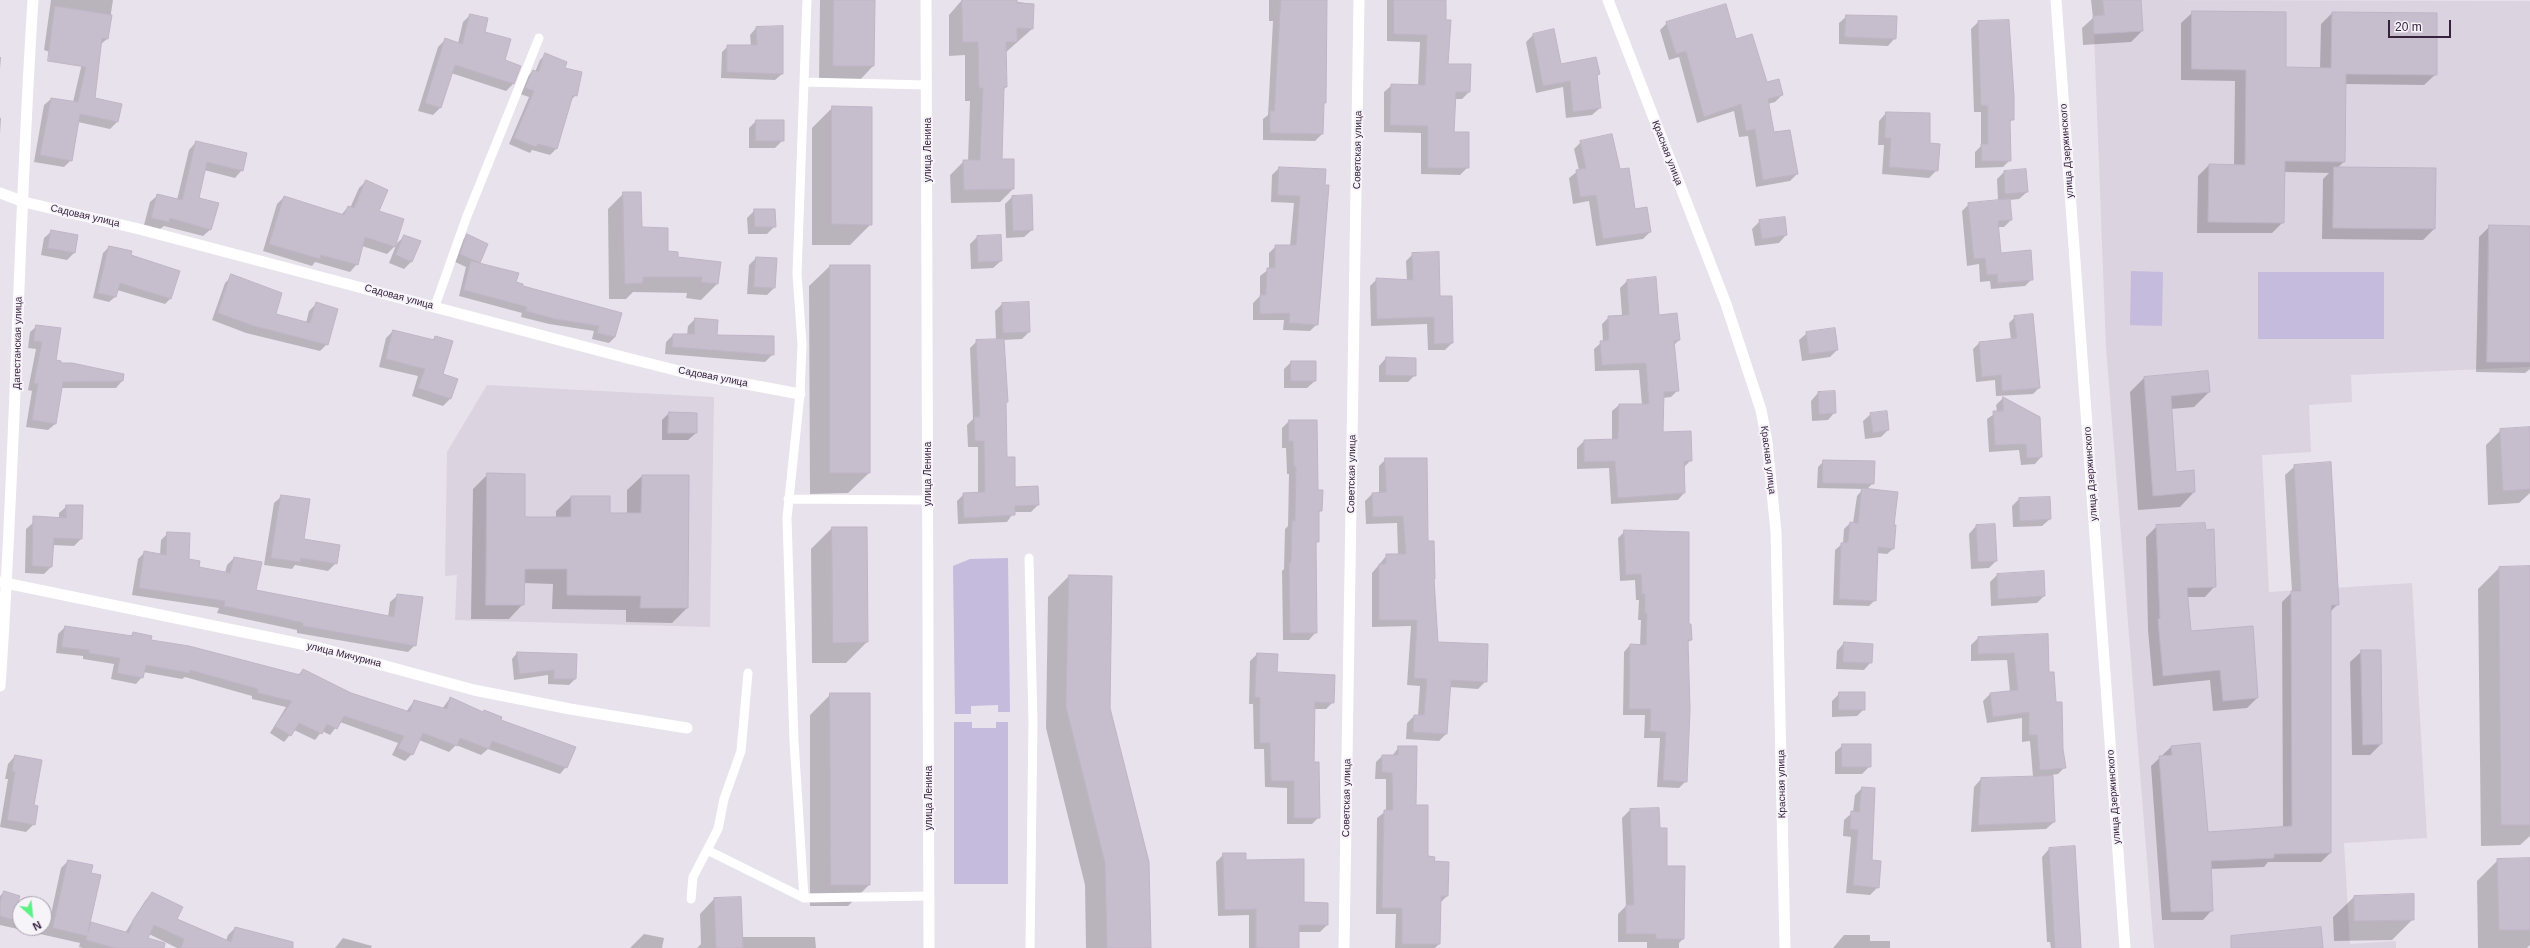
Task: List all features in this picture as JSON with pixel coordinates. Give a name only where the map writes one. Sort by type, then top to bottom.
[{"type":"street","name":"Дагестанская улица","points":[[0,686],[33,0]]},
{"type":"street","name":"улица Ленина","points":[[926,0],[928,948]]},
{"type":"street","name":"Советская улица","points":[[1344,948],[1359,0]]},
{"type":"street","name":"Красная улица","points":[[1608,0],[1726,304],[1761,410],[1765,429],[1771,472],[1776,532],[1785,948]]},
{"type":"street","name":"улица Дзержинского","points":[[2056,0],[2125,948]]},
{"type":"street","name":"Садовая улица","points":[[0,194],[24,202],[146,231],[687,373],[800,394]]},
{"type":"street","name":"улица Мичурина","points":[[4,583],[316,647],[474,690],[570,710],[687,728]]},
{"type":"lane","points":[[804,898],[794,741],[788,499],[800,394],[802,344],[797,274],[807,0]]},
{"type":"lane","points":[[435,306],[466,216],[539,38]]},
{"type":"lane","points":[[804,82],[927,85]]},
{"type":"lane","points":[[788,499],[928,500]]},
{"type":"lane","points":[[1030,558],[1033,722],[1030,948]]},
{"type":"lane","points":[[691,899],[692,877],[718,829],[724,799],[741,751],[748,673]]},
{"type":"lane","points":[[707,850],[804,898],[929,896]]},
{"type":"shaded area","points":[[2141,0],[2530,1],[2530,367],[2351,375],[2352,402],[2309,405],[2311,452],[2262,455],[2269,592],[2412,583],[2427,838],[2344,843],[2350,944],[2396,941],[2396,948],[2154,948],[2106,347],[2094,34],[2143,31]]},
{"type":"shaded area","points":[[2131,271],[2163,272],[2162,326],[2130,325]]},
{"type":"shaded area","points":[[2258,272],[2384,272],[2384,339],[2258,339]]},
{"type":"shaded area","points":[[487,385],[714,397],[710,627],[455,620],[457,575],[445,576],[447,452]]},
{"type":"shaded area","points":[[1008,558],[1010,712],[998,712],[998,705],[971,706],[971,714],[955,714],[953,566],[970,559]]},
{"type":"shaded area","points":[[954,722],[972,722],[972,728],[996,728],[996,722],[1008,722],[1008,884],[954,884]]},
{"type":"building","points":[[834,0],[875,0],[874,66],[833,66]]},
{"type":"building","points":[[962,0],[1017,0],[1017,3],[1034,4],[1033,29],[1017,28],[1017,42],[1006,42],[1007,87],[1004,87],[1002,159],[1014,159],[1014,189],[964,190],[963,160],[980,160],[983,88],[979,88],[978,42],[963,42]]},
{"type":"building","points":[[1281,0],[1327,0],[1326,103],[1324,103],[1323,134],[1270,133],[1270,111],[1274,111]]},
{"type":"building","points":[[1394,0],[1446,0],[1446,20],[1451,20],[1448,64],[1471,64],[1470,92],[1456,92],[1454,132],[1469,132],[1469,168],[1428,168],[1428,126],[1390,125],[1391,84],[1425,85],[1427,35],[1394,34]]},
{"type":"building","points":[[2103,0],[2141,0],[2143,31],[2094,34],[2093,16],[2104,15]]},
{"type":"building","points":[[1726,4],[1736,39],[1752,34],[1767,82],[1779,79],[1783,95],[1768,99],[1774,132],[1790,130],[1798,174],[1763,180],[1755,129],[1746,131],[1741,104],[1704,117],[1686,51],[1676,54],[1666,22]]},
{"type":"building","points":[[55,6],[112,15],[108,39],[102,38],[95,98],[122,104],[118,122],[80,114],[72,161],[40,155],[51,98],[78,102],[86,67],[48,61]]},
{"type":"building","points":[[2192,11],[2286,12],[2286,67],[2331,68],[2332,12],[2437,13],[2437,75],[2346,74],[2345,162],[2285,161],[2284,223],[2208,222],[2209,164],[2245,165],[2246,70],[2192,69]]},
{"type":"building","points":[[470,14],[488,18],[485,32],[511,39],[505,60],[521,66],[514,84],[455,65],[441,108],[425,103],[445,38],[462,44]]},
{"type":"building","points":[[1846,15],[1897,16],[1896,39],[1845,37]]},
{"type":"building","points":[[2009,20],[2014,96],[2014,120],[2010,120],[2011,161],[1982,161],[1981,144],[1988,144],[1988,106],[1981,105],[1978,21]]},
{"type":"building","points":[[783,26],[783,74],[727,72],[727,45],[757,45],[756,27]]},
{"type":"building","points":[[1554,29],[1561,64],[1596,57],[1600,74],[1597,75],[1601,108],[1573,112],[1570,81],[1543,86],[1533,34]]},
{"type":"building","points":[[545,53],[567,62],[565,68],[582,72],[577,96],[573,95],[557,149],[538,144],[536,147],[514,138],[534,91],[525,88],[533,70],[538,72]]},
{"type":"building","points":[[832,106],[872,107],[872,225],[832,224]]},
{"type":"building","points":[[1886,112],[1930,113],[1930,143],[1940,144],[1938,171],[1889,167],[1891,138],[1885,138]]},
{"type":"building","points":[[756,120],[784,120],[784,141],[756,141]]},
{"type":"building","points":[[1612,134],[1620,169],[1629,168],[1635,209],[1647,207],[1651,232],[1603,239],[1596,195],[1580,197],[1576,170],[1586,168],[1580,141]]},
{"type":"building","points":[[196,141],[247,153],[243,171],[207,162],[199,198],[219,203],[211,230],[170,218],[169,222],[151,218],[157,194],[182,200]]},
{"type":"building","points":[[1279,167],[1326,169],[1325,185],[1329,185],[1318,325],[1289,323],[1290,313],[1260,314],[1260,295],[1266,295],[1267,268],[1275,268],[1275,245],[1296,245],[1300,196],[1278,195]]},
{"type":"building","points":[[2334,167],[2436,168],[2435,229],[2333,228]]},
{"type":"building","points":[[2026,169],[2028,192],[2005,194],[2004,171]]},
{"type":"building","points":[[366,180],[388,190],[379,211],[404,219],[395,247],[365,237],[358,265],[321,255],[320,259],[269,244],[284,196],[344,215],[348,206],[354,208]]},
{"type":"building","points":[[623,192],[641,192],[642,227],[668,228],[668,251],[678,252],[678,257],[721,262],[718,284],[701,282],[702,277],[643,277],[643,283],[625,284]]},
{"type":"building","points":[[1032,195],[1033,230],[1013,231],[1012,196]]},
{"type":"building","points":[[2010,199],[2012,220],[1998,221],[2001,253],[2031,250],[2033,280],[1998,283],[1997,274],[1987,275],[1985,258],[1974,259],[1968,203]]},
{"type":"building","points":[[754,209],[775,209],[776,227],[755,227]]},
{"type":"building","points":[[1785,217],[1787,235],[1762,239],[1759,220]]},
{"type":"building","points":[[2489,225],[2530,226],[2530,362],[2487,362]]},
{"type":"building","points":[[51,230],[78,235],[75,253],[48,248]]},
{"type":"building","points":[[467,234],[488,244],[480,263],[460,254]]},
{"type":"building","points":[[404,235],[421,241],[412,262],[396,255]]},
{"type":"building","points":[[1001,235],[1002,261],[978,262],[977,236]]},
{"type":"building","points":[[109,246],[132,251],[131,255],[180,271],[171,299],[120,283],[116,297],[98,293]]},
{"type":"building","points":[[1439,252],[1440,296],[1452,296],[1453,343],[1434,344],[1434,317],[1377,319],[1376,278],[1413,280],[1412,253]]},
{"type":"building","points":[[756,257],[777,258],[775,288],[754,287]]},
{"type":"building","points":[[471,261],[519,273],[516,282],[523,284],[523,286],[622,313],[615,337],[597,333],[599,326],[555,319],[526,311],[527,307],[464,290]]},
{"type":"building","points":[[830,265],[870,265],[870,473],[830,473]]},
{"type":"building","points":[[231,274],[282,293],[276,314],[310,323],[316,302],[338,309],[328,345],[254,326],[218,313]]},
{"type":"building","points":[[1656,277],[1659,315],[1677,313],[1680,340],[1674,341],[1679,391],[1664,392],[1663,432],[1691,431],[1692,461],[1684,461],[1685,493],[1618,498],[1615,461],[1584,462],[1584,440],[1618,439],[1619,404],[1649,404],[1646,363],[1602,365],[1600,341],[1609,340],[1608,316],[1629,315],[1627,280]]},
{"type":"building","points":[[1029,302],[1030,332],[1003,333],[1002,303]]},
{"type":"building","points":[[2033,314],[2040,388],[2002,391],[2001,375],[1982,377],[1979,342],[2017,338],[2014,316]]},
{"type":"building","points":[[695,318],[718,320],[717,335],[774,336],[774,355],[672,347],[673,334],[694,334]]},
{"type":"building","points":[[36,325],[61,328],[56,360],[61,361],[61,363],[72,363],[124,374],[123,381],[63,382],[56,424],[32,420],[38,384],[34,383],[42,342],[34,341]]},
{"type":"building","points":[[1835,328],[1838,350],[1809,354],[1806,332]]},
{"type":"building","points":[[393,330],[434,340],[435,336],[453,341],[443,374],[458,379],[451,399],[418,388],[425,369],[386,359]]},
{"type":"building","points":[[1004,339],[1008,402],[1006,402],[1007,457],[1015,457],[1015,487],[1038,486],[1039,505],[1015,506],[1015,515],[964,518],[963,493],[985,492],[984,441],[975,441],[974,417],[980,417],[976,340]]},
{"type":"building","points":[[1386,357],[1416,358],[1416,376],[1386,375]]},
{"type":"building","points":[[1291,361],[1316,361],[1316,381],[1291,381]]},
{"type":"building","points":[[2208,371],[2210,392],[2171,396],[2176,472],[2194,470],[2195,492],[2153,496],[2144,377]]},
{"type":"building","points":[[1835,391],[1836,413],[1819,414],[1818,392]]},
{"type":"building","points":[[2003,397],[2040,417],[2042,457],[2027,458],[2026,444],[1995,445],[1993,411],[2003,411]]},
{"type":"building","points":[[1887,411],[1889,430],[1873,433],[1870,413]]},
{"type":"building","points":[[669,412],[697,413],[697,433],[668,433]]},
{"type":"building","points":[[1289,420],[1317,420],[1318,490],[1323,490],[1322,511],[1319,511],[1319,542],[1316,542],[1317,633],[1290,633],[1289,563],[1291,563],[1292,521],[1295,521],[1296,467],[1294,467],[1293,441],[1289,441]]},
{"type":"building","points":[[2530,427],[2530,489],[2503,491],[2500,429]]},
{"type":"building","points":[[1385,458],[1427,458],[1428,541],[1434,541],[1434,579],[1438,642],[1488,644],[1487,682],[1451,680],[1447,734],[1413,732],[1414,715],[1424,715],[1427,679],[1414,678],[1417,620],[1379,620],[1379,564],[1386,564],[1386,554],[1406,554],[1403,516],[1373,517],[1372,493],[1386,492]]},
{"type":"building","points":[[1823,460],[1875,461],[1874,484],[1823,483]]},
{"type":"building","points":[[2331,462],[2339,605],[2331,605],[2331,853],[2274,854],[2274,858],[2211,861],[2213,911],[2171,912],[2159,756],[2172,755],[2171,746],[2200,743],[2208,832],[2292,826],[2291,591],[2301,591],[2294,465]]},
{"type":"building","points":[[487,473],[525,474],[525,517],[571,517],[571,496],[610,496],[610,513],[641,513],[642,475],[689,475],[688,608],[640,608],[641,596],[567,595],[567,569],[525,569],[524,605],[486,605]]},
{"type":"building","points":[[1862,488],[1898,492],[1894,525],[1896,525],[1894,549],[1878,547],[1876,601],[1839,599],[1841,543],[1848,542],[1850,522],[1858,523]]},
{"type":"building","points":[[281,495],[310,499],[304,539],[340,545],[337,564],[301,558],[300,562],[271,558]]},
{"type":"building","points":[[2050,497],[2051,519],[2020,521],[2019,498]]},
{"type":"building","points":[[66,505],[83,505],[82,539],[54,538],[52,567],[32,566],[33,516],[66,518]]},
{"type":"building","points":[[2205,523],[2206,530],[2214,529],[2216,587],[2187,588],[2191,631],[2253,626],[2258,698],[2223,701],[2220,670],[2163,676],[2158,619],[2160,619],[2156,525]]},
{"type":"building","points":[[1995,524],[1997,561],[1978,562],[1976,525]]},
{"type":"building","points":[[832,527],[867,527],[868,642],[833,643]]},
{"type":"building","points":[[1624,530],[1689,532],[1689,624],[1691,624],[1692,640],[1688,640],[1690,710],[1687,782],[1663,780],[1666,732],[1650,731],[1651,709],[1629,709],[1630,644],[1646,645],[1647,613],[1645,613],[1645,594],[1642,594],[1641,574],[1626,575]]},
{"type":"building","points":[[167,532],[190,533],[189,559],[200,561],[199,567],[230,573],[234,557],[262,562],[256,590],[394,617],[397,594],[423,597],[416,646],[303,626],[303,623],[224,606],[225,601],[139,588],[144,551],[166,555]]},
{"type":"building","points":[[2530,566],[2530,825],[2501,825],[2499,567]]},
{"type":"building","points":[[2044,571],[2045,596],[1998,599],[1997,574]]},
{"type":"building","points":[[1069,575],[1112,576],[1110,708],[1149,862],[1151,948],[1107,948],[1105,863],[1066,707]]},
{"type":"building","points":[[65,626],[132,636],[133,632],[152,636],[151,640],[189,646],[300,675],[303,669],[351,693],[410,712],[414,700],[447,709],[450,697],[483,712],[484,710],[502,717],[501,720],[576,747],[567,768],[492,741],[489,749],[460,738],[457,746],[423,733],[413,755],[398,748],[404,736],[344,716],[337,729],[327,724],[322,734],[299,723],[291,736],[275,726],[292,701],[258,693],[258,689],[190,670],[189,673],[146,665],[143,678],[117,673],[120,658],[89,653],[89,650],[62,647]]},
{"type":"building","points":[[2048,634],[2049,672],[2054,672],[2056,702],[2062,702],[2063,749],[2066,768],[2040,770],[2037,735],[2029,735],[2029,712],[1993,717],[1990,693],[2018,690],[2014,653],[1978,654],[1978,637]]},
{"type":"building","points":[[1844,642],[1873,644],[1872,663],[1843,662]]},
{"type":"building","points":[[2361,650],[2381,650],[2382,744],[2363,745]]},
{"type":"building","points":[[517,652],[577,654],[576,679],[554,679],[554,670],[520,674]]},
{"type":"building","points":[[1257,653],[1278,654],[1277,672],[1335,675],[1334,703],[1315,702],[1314,762],[1319,762],[1320,818],[1294,818],[1294,781],[1271,781],[1270,743],[1260,743],[1260,698],[1255,697]]},
{"type":"building","points":[[1839,692],[1865,692],[1865,710],[1839,710]]},
{"type":"building","points":[[830,693],[870,693],[870,885],[831,885]]},
{"type":"building","points":[[1842,744],[1871,744],[1871,767],[1842,767]]},
{"type":"building","points":[[1398,746],[1417,746],[1416,805],[1428,805],[1428,856],[1435,857],[1434,861],[1449,862],[1448,896],[1441,896],[1440,944],[1402,944],[1402,908],[1382,908],[1384,810],[1393,810],[1392,773],[1382,772],[1382,755],[1398,755]]},
{"type":"building","points":[[15,755],[42,760],[34,805],[38,806],[35,825],[7,820],[15,772],[12,771]]},
{"type":"building","points":[[2053,776],[2055,822],[1978,825],[1981,778]]},
{"type":"building","points":[[1862,787],[1875,788],[1872,860],[1881,861],[1879,888],[1853,885],[1858,830],[1850,829],[1851,811],[1859,812]]},
{"type":"building","points":[[1659,808],[1660,828],[1667,828],[1667,866],[1685,866],[1684,939],[1656,939],[1656,934],[1626,934],[1626,905],[1634,905],[1630,809]]},
{"type":"building","points":[[2075,846],[2081,948],[2055,948],[2049,848]]},
{"type":"building","points":[[1223,853],[1246,853],[1246,860],[1304,859],[1304,902],[1328,903],[1328,925],[1299,925],[1299,948],[1256,948],[1256,909],[1225,910]]},
{"type":"building","points":[[2530,858],[2530,930],[2499,930],[2497,859]]},
{"type":"building","points":[[68,860],[93,865],[91,873],[101,875],[88,932],[91,922],[129,933],[133,920],[152,892],[183,907],[177,919],[231,942],[235,927],[293,942],[293,948],[181,948],[184,939],[154,925],[148,938],[165,943],[164,948],[115,948],[86,940],[87,936],[53,928]]},
{"type":"building","points":[[4,891],[20,896],[12,896],[12,920],[0,916],[0,903]]},
{"type":"building","points":[[2414,894],[2414,920],[2354,921],[2354,896]]},
{"type":"building","points":[[741,897],[743,948],[716,948],[714,898]]},
{"type":"building","points":[[2321,927],[2323,948],[2231,948],[2231,936]]}]
